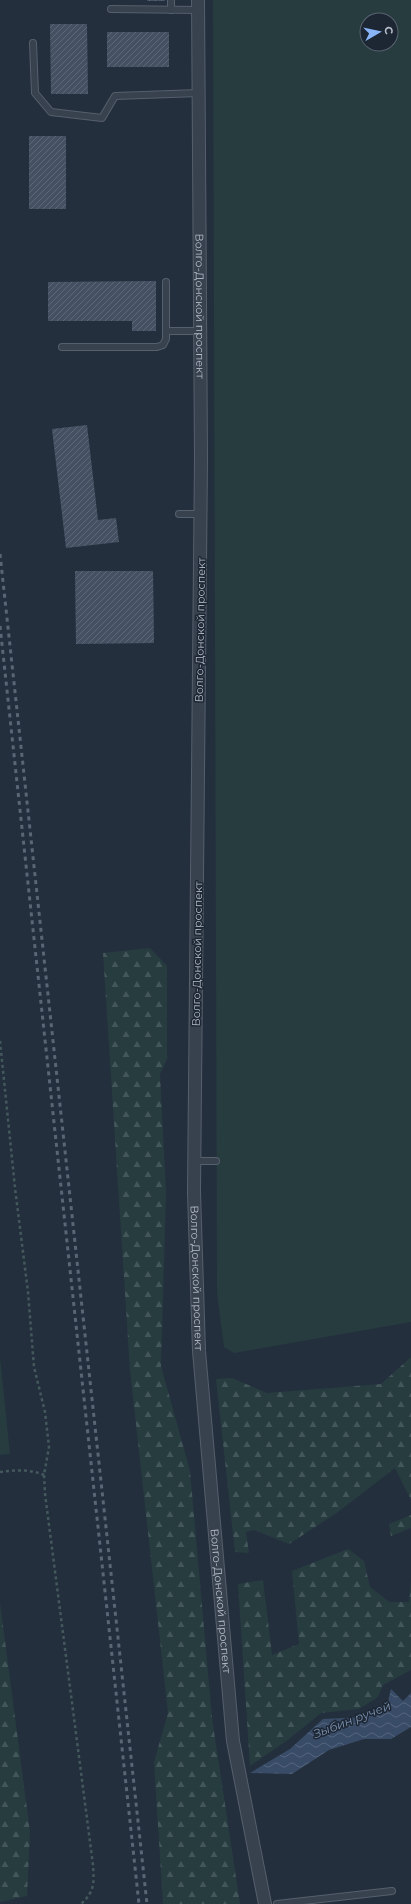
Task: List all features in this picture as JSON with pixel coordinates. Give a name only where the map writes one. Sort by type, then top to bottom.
[{"type":"street","name":"Волго-Донской проспект","points":[[198,5],[200,93],[201,514],[195,1161],[201,1386],[233,1740],[265,1904]]},
{"type":"lane","points":[[171,0],[171,10]]},
{"type":"lane","points":[[111,9],[171,10],[198,5]]},
{"type":"lane","points":[[33,43],[35,93],[51,112],[102,118],[115,96],[200,93]]},
{"type":"lane","points":[[62,347],[157,347],[163,345],[166,339],[166,282]]},
{"type":"lane","points":[[166,331],[201,331]]},
{"type":"lane","points":[[179,514],[201,514]]},
{"type":"lane","points":[[195,1161],[216,1161]]},
{"type":"lane","points":[[277,1904],[392,1891]]},
{"type":"path","points":[[0,1041],[14,1182],[27,1284],[34,1367],[45,1412],[48,1447],[44,1475],[82,1788],[93,1865],[94,1883],[90,1896],[81,1904]]},
{"type":"path","points":[[0,1472],[26,1470],[36,1471],[44,1475]]},
{"type":"green space","points":[[213,0],[411,0],[411,1322],[234,1353],[224,1347],[217,1293]]},
{"type":"green space","points":[[150,948],[167,966],[167,1059],[160,1074],[166,1193],[161,1366],[190,1471],[212,1718],[240,1904],[163,1904],[154,1762],[168,1713],[130,1370],[103,953]]},
{"type":"green space","points":[[0,1357],[10,1454],[0,1455]]},
{"type":"green space","points":[[411,1357],[411,1500],[395,1468],[338,1512],[289,1544],[254,1530],[246,1532],[249,1553],[235,1552],[216,1379],[232,1378],[267,1393],[381,1384]]},
{"type":"green space","points":[[411,1515],[411,1528],[391,1536],[389,1524]]},
{"type":"green space","points":[[348,1549],[364,1561],[370,1587],[389,1602],[409,1602],[411,1581],[411,1670],[383,1685],[378,1697],[359,1709],[321,1713],[289,1739],[250,1766],[238,1584],[263,1580],[272,1655],[299,1644],[292,1571]]},
{"type":"green space","points":[[0,1603],[30,1832],[27,1896],[0,1902]]},
{"type":"water","name":"Зыбин ручей","points":[[391,1689],[403,1701],[411,1693],[411,1727],[391,1739],[364,1739],[329,1750],[292,1774],[250,1773],[290,1749],[323,1719],[365,1717],[388,1701]]},
{"type":"building","points":[[165,0],[165,1],[147,1]]},
{"type":"building","points":[[50,24],[87,24],[88,94],[51,94]]},
{"type":"building","points":[[107,32],[169,32],[169,67],[107,67]]},
{"type":"building","points":[[29,136],[66,136],[66,209],[29,209]]},
{"type":"building","points":[[156,281],[156,331],[132,331],[132,321],[48,321],[48,282]]},
{"type":"building","points":[[87,425],[98,520],[116,518],[119,542],[66,548],[52,429]]},
{"type":"building","points":[[75,571],[153,571],[154,643],[76,644]]},
{"type":"railway","points":[[0,554],[147,1904]]},
{"type":"railway","points":[[0,626],[139,1904]]}]
